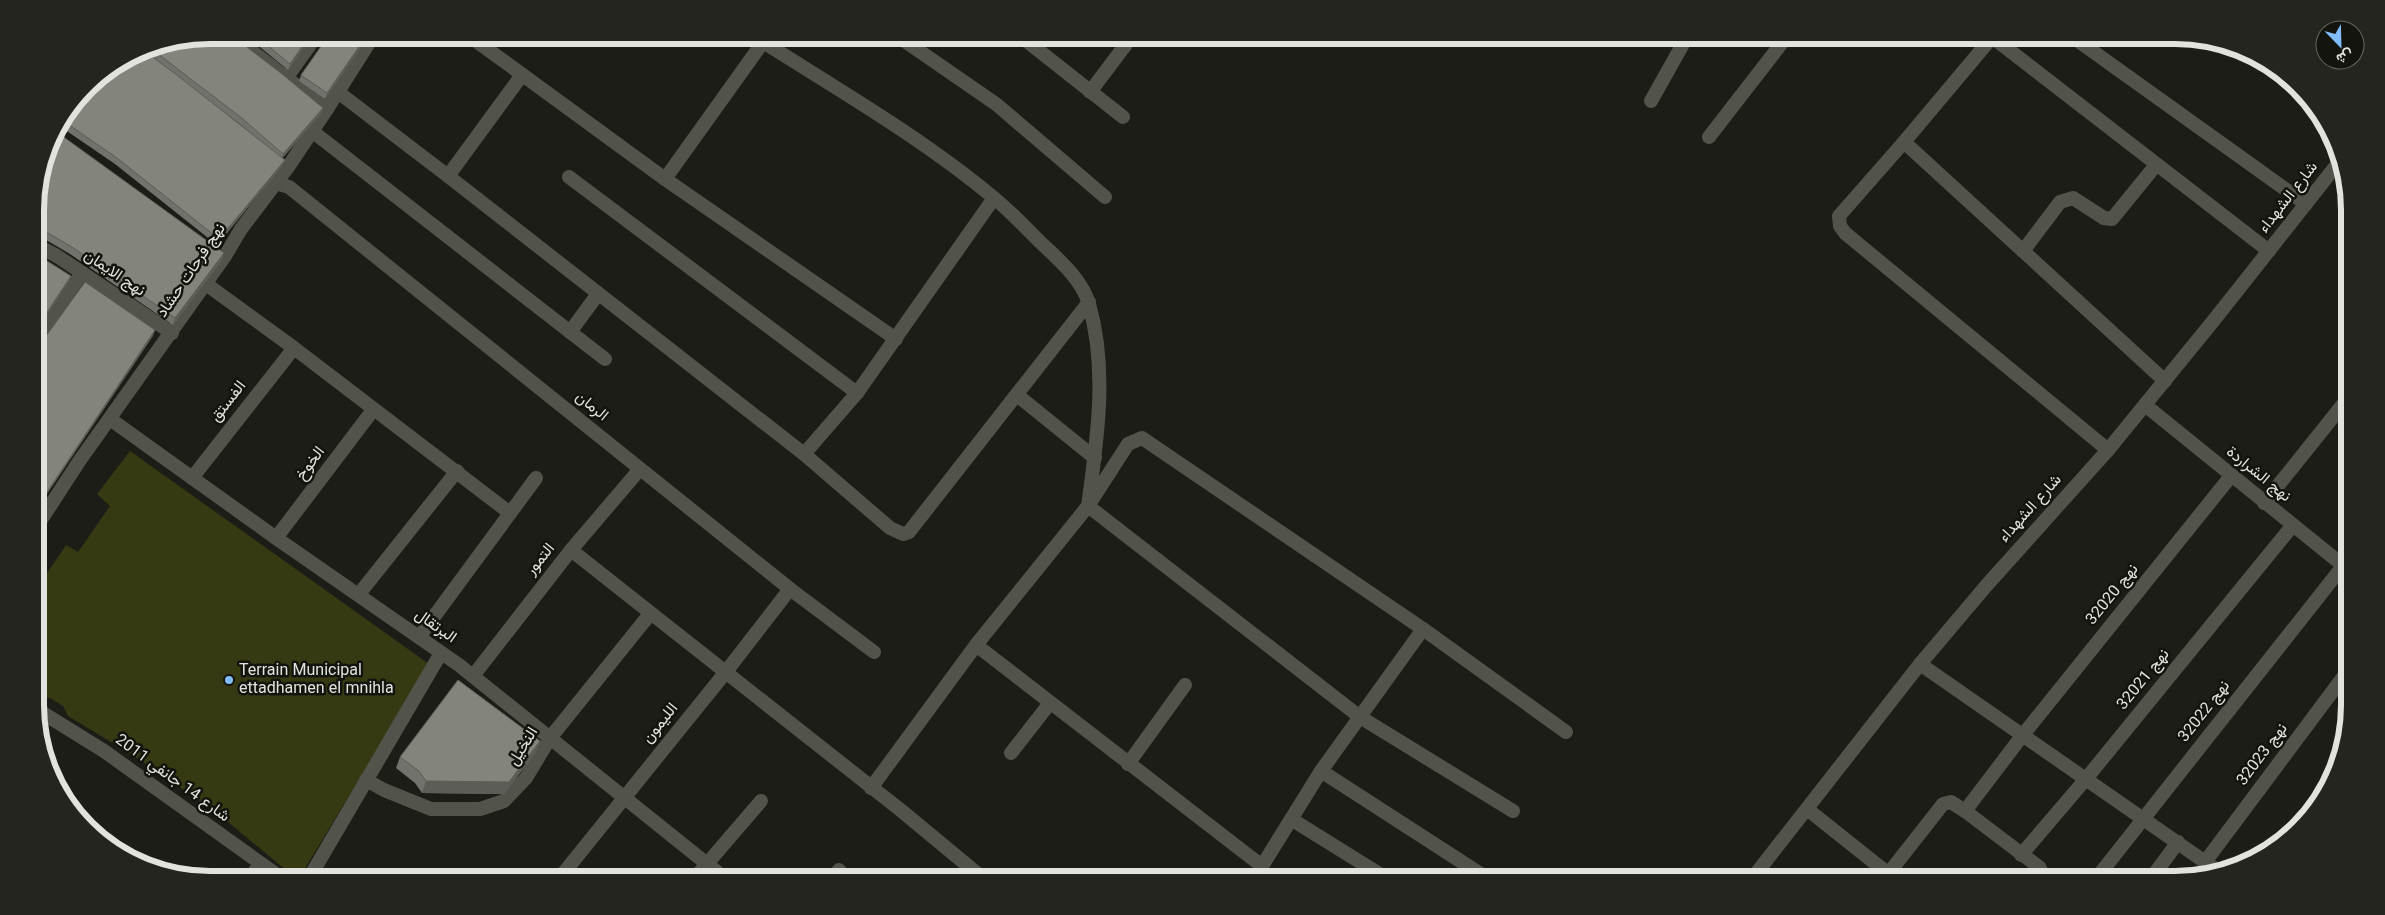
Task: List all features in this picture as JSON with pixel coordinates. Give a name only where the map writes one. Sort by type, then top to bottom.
[{"type":"street","points":[[244,44],[327,109]]},
{"type":"street","points":[[287,77],[311,44]]},
{"type":"street","name":"نهج فرحات حشاد","points":[[44,516],[206,284],[221,254],[241,229],[283,185],[284,164],[312,131],[368,44]]},
{"type":"street","points":[[480,44],[665,179],[896,339]]},
{"type":"street","points":[[665,179],[753,44]]},
{"type":"street","points":[[766,44],[893,125],[994,198],[1066,266],[1089,302],[1100,367],[1094,458],[1088,506]]},
{"type":"street","points":[[909,44],[996,104],[1104,197]]},
{"type":"street","points":[[1032,44],[1123,117]]},
{"type":"street","points":[[1090,92],[1126,44]]},
{"type":"street","points":[[1651,101],[1683,44]]},
{"type":"street","points":[[1709,137],[1781,44]]},
{"type":"street","points":[[1986,44],[1839,216],[1840,226],[1845,233],[2108,450]]},
{"type":"street","points":[[2003,44],[2156,165],[2269,251]]},
{"type":"street","points":[[2083,44],[2306,204]]},
{"type":"street","points":[[448,176],[522,75]]},
{"type":"street","points":[[338,92],[804,454],[890,528],[903,534],[909,532],[1089,302]]},
{"type":"street","points":[[312,131],[605,359]]},
{"type":"street","points":[[1904,142],[2165,381]]},
{"type":"street","points":[[2023,251],[2060,202],[2068,198],[2073,198],[2104,218],[2112,219],[2156,165]]},
{"type":"street","name":"شارع الشهداء","points":[[1758,871],[1920,664],[1986,586],[2108,450],[2336,166]]},
{"type":"street","points":[[569,177],[858,393]]},
{"type":"street","name":"الرمان","points":[[283,185],[790,589],[874,652]]},
{"type":"street","points":[[804,454],[858,393],[994,198]]},
{"type":"street","name":"نهج الايمان","points":[[44,250],[82,273],[172,334]]},
{"type":"street","points":[[44,327],[82,273]]},
{"type":"street","points":[[206,284],[294,348],[510,513]]},
{"type":"street","points":[[570,332],[598,294]]},
{"type":"street","name":"الفستق","points":[[192,478],[294,348]]},
{"type":"street","points":[[1017,394],[1094,458]]},
{"type":"street","name":"نهج الشراردة","points":[[2145,405],[2341,565]]},
{"type":"street","points":[[2264,503],[2341,407]]},
{"type":"street","name":"الخوخ","points":[[276,538],[373,410]]},
{"type":"street","name":"البرتقال","points":[[110,419],[472,676],[626,796],[715,871]]},
{"type":"street","points":[[871,788],[976,645],[1088,506],[1128,444],[1142,438],[1423,629],[1566,732]]},
{"type":"street","name":"التمور","points":[[472,676],[571,550],[640,469]]},
{"type":"street","points":[[359,594],[457,471]]},
{"type":"street","name":"نهج 32020","points":[[1965,811],[2022,736],[2231,476]]},
{"type":"street","points":[[419,637],[536,478]]},
{"type":"street","points":[[1088,506],[1360,717],[1513,811]]},
{"type":"street","name":"نهج 32021","points":[[2021,855],[2085,780],[2293,526]]},
{"type":"street","points":[[571,550],[871,788],[904,812],[974,871]]},
{"type":"street","name":"نهج 32022","points":[[2102,871],[2341,575]]},
{"type":"street","name":"الليمون","points":[[565,871],[725,673],[790,589]]},
{"type":"street","name":"النخيل","points":[[366,780],[384,790],[431,809],[480,809],[504,801],[526,778],[550,738],[650,614]]},
{"type":"street","points":[[1260,871],[1321,771],[1423,629]]},
{"type":"street","points":[[976,645],[1262,866]]},
{"type":"street","points":[[313,871],[441,653]]},
{"type":"street","points":[[1920,664],[2213,867]]},
{"type":"street","name":"نهج 32023","points":[[2205,862],[2341,680]]},
{"type":"street","points":[[1128,764],[1185,685]]},
{"type":"street","points":[[1011,753],[1050,703]]},
{"type":"street","name":"شارع 14 جانفي 2011","points":[[44,714],[104,751],[270,871]]},
{"type":"street","points":[[1321,771],[1476,871]]},
{"type":"street","points":[[699,871],[761,801]]},
{"type":"street","points":[[1896,871],[1943,804],[1951,802],[2039,867],[2041,871]]},
{"type":"street","points":[[1807,809],[1884,871]]},
{"type":"street","points":[[1291,819],[1375,871]]},
{"type":"street","points":[[2157,871],[2178,842]]},
{"type":"street","points":[[255,871],[260,864]]},
{"type":"green space","name":"Terrain Municipal ettadhamen el mnihla","points":[[130,451],[429,664],[303,871],[287,871],[216,812],[134,756],[68,716],[63,706],[50,698],[44,698],[44,578],[66,545],[78,552],[110,506],[97,494]]},
{"type":"building","points":[[198,44],[243,44],[323,108],[283,154],[243,119],[156,52]]},
{"type":"building","points":[[266,44],[304,44],[290,64]]},
{"type":"building","points":[[323,44],[361,44],[327,93],[301,75]]},
{"type":"building","points":[[149,55],[285,160],[219,239],[117,158],[67,124],[85,100],[100,85],[126,66]]},
{"type":"building","points":[[61,135],[224,253],[175,318],[72,247],[44,231],[44,198],[49,166]]},
{"type":"building","points":[[44,259],[71,276],[44,317]]},
{"type":"building","points":[[85,282],[155,330],[44,496],[44,339]]},
{"type":"building","points":[[458,680],[540,741],[509,782],[426,781],[419,771],[400,757]]},
{"type":"place","name":"Terrain Municipal ettadhamen el mnihla","points":[[229,680]]}]
